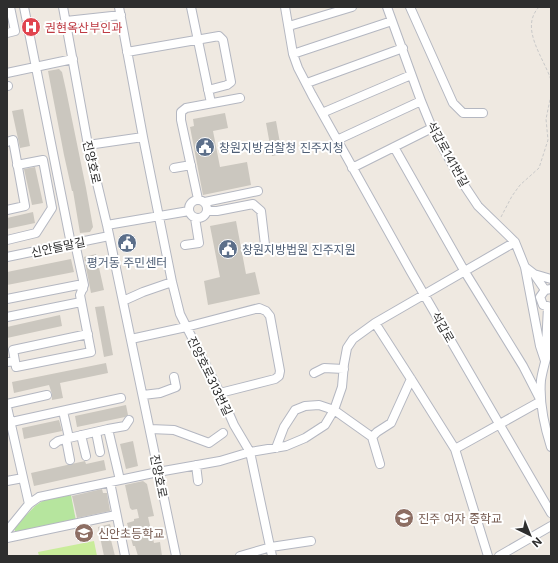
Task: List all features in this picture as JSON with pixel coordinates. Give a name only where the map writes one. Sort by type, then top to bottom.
[{"type":"street","points":[[7,33],[15,31],[10,7]]},
{"type":"street","points":[[24,7],[73,244],[84,285],[80,295],[88,334],[91,352],[16,367],[11,362],[13,350],[88,334]]},
{"type":"street","name":"진양호로","points":[[63,7],[88,145],[132,339],[176,556]]},
{"type":"street","points":[[191,7],[211,103]]},
{"type":"street","name":"석갑로","points":[[285,7],[298,68],[352,168],[551,513]]},
{"type":"street","points":[[289,26],[352,7]]},
{"type":"street","name":"석갑로141번길","points":[[387,7],[403,48],[411,75],[432,128],[462,182],[478,206],[515,242],[525,267],[540,346],[545,361]]},
{"type":"street","points":[[410,7],[454,103],[463,113],[483,113]]},
{"type":"street","points":[[66,21],[120,11],[172,282],[180,314],[186,327],[259,308],[266,311],[270,316],[280,371],[279,376],[275,379],[220,393]]},
{"type":"street","points":[[294,54],[392,21]]},
{"type":"street","points":[[127,52],[219,36],[223,40],[231,82],[227,85],[208,90]]},
{"type":"street","points":[[307,83],[403,48]]},
{"type":"street","points":[[7,73],[73,59]]},
{"type":"street","points":[[322,113],[411,75]]},
{"type":"street","points":[[207,211],[201,201],[191,166],[181,120],[181,112],[186,108],[240,98]]},
{"type":"street","points":[[337,140],[421,101]]},
{"type":"street","points":[[352,168],[432,128]]},
{"type":"street","points":[[88,145],[143,137]]},
{"type":"street","points":[[7,142],[13,140],[25,206],[7,210]]},
{"type":"street","points":[[394,147],[465,272],[523,366],[541,401]]},
{"type":"street","points":[[7,240],[36,233],[52,208],[43,160],[18,165]]},
{"type":"street","points":[[174,168],[191,166]]},
{"type":"street","points":[[184,245],[199,243],[195,218],[190,214],[188,208],[191,202],[258,191]]},
{"type":"street","points":[[207,211],[216,212],[253,204],[257,206],[261,211],[265,245]]},
{"type":"street","points":[[107,225],[189,211]]},
{"type":"street","points":[[195,218],[204,216],[207,211]]},
{"type":"street","name":"신안들말길","points":[[7,257],[109,236]]},
{"type":"street","points":[[7,531],[29,504],[40,497],[196,465],[250,452],[276,448],[305,438],[325,425],[334,410],[342,386],[347,348],[353,339],[375,323],[515,242]]},
{"type":"street","points":[[525,267],[534,274],[548,290],[541,295],[540,300],[543,305],[550,307],[545,361]]},
{"type":"street","points":[[534,274],[551,279]]},
{"type":"street","points":[[123,301],[172,282]]},
{"type":"street","points":[[7,298],[78,285],[83,289]]},
{"type":"street","points":[[7,316],[81,302]]},
{"type":"street","points":[[375,323],[455,449],[488,556]]},
{"type":"street","name":"진양호로313번길","points":[[132,339],[186,327],[220,393],[234,424],[250,452],[272,556]]},
{"type":"street","points":[[551,340],[541,379],[541,401],[545,427],[551,447]]},
{"type":"street","points":[[314,373],[324,368],[344,369]]},
{"type":"street","points":[[143,395],[160,393],[176,387],[174,378]]},
{"type":"street","points":[[372,437],[391,423],[411,379]]},
{"type":"street","points":[[7,404],[47,395]]},
{"type":"street","points":[[9,423],[121,398]]},
{"type":"street","points":[[455,449],[499,423],[541,401]]},
{"type":"street","points":[[276,448],[284,427],[295,410],[305,406],[319,405],[334,410],[372,437],[380,464]]},
{"type":"street","points":[[7,407],[9,423],[29,504]]},
{"type":"street","points":[[63,411],[70,460]]},
{"type":"street","points":[[54,444],[58,440],[125,426],[129,420]]},
{"type":"street","points":[[108,429],[120,480]]},
{"type":"street","points":[[150,429],[174,430],[210,443],[223,433]]},
{"type":"street","points":[[96,432],[100,452]]},
{"type":"street","points":[[81,435],[86,456]]},
{"type":"street","points":[[196,465],[198,481]]},
{"type":"street","points":[[7,482],[23,478]]},
{"type":"street","points":[[110,482],[125,556]]},
{"type":"street","points":[[7,538],[116,514]]},
{"type":"street","points":[[499,556],[551,526]]},
{"type":"street","points":[[240,556],[271,547],[311,541]]},
{"type":"path","points":[[539,7],[534,12],[531,28],[538,52],[545,64],[551,80]]},
{"type":"path","points":[[498,225],[505,207],[512,196],[520,185],[539,168],[548,140],[546,119],[551,95]]},
{"type":"green space","points":[[71,495],[76,521],[16,534],[14,528],[35,506],[44,500]]},
{"type":"green space","points":[[94,541],[97,556],[39,556],[38,552]]},
{"type":"building","points":[[59,69],[62,72],[86,188],[93,227],[90,232],[80,233],[73,191],[64,155],[48,71]]},
{"type":"building","points":[[23,109],[30,146],[20,148],[12,111]]},
{"type":"building","name":"창원지방검찰청 진주지청","points":[[225,113],[228,128],[213,131],[220,167],[247,162],[251,185],[203,195],[190,127],[194,126],[193,119]]},
{"type":"building","points":[[276,121],[282,154],[272,156],[266,123]]},
{"type":"building","points":[[35,167],[43,203],[32,205],[24,169]]},
{"type":"building","points":[[33,212],[35,223],[7,229],[7,218]]},
{"type":"building","name":"창원지방법원 진주지원","points":[[236,221],[246,274],[255,272],[260,294],[208,305],[204,281],[220,277],[210,226]]},
{"type":"building","points":[[96,254],[104,290],[91,293],[84,257]]},
{"type":"building","points":[[71,259],[74,272],[7,285],[7,272]]},
{"type":"building","points":[[104,306],[113,355],[104,357],[95,307]]},
{"type":"building","points":[[60,315],[62,326],[7,338],[7,327]]},
{"type":"building","points":[[106,363],[108,373],[60,383],[63,398],[52,400],[49,385],[14,393],[12,382]]},
{"type":"building","points":[[126,405],[128,415],[125,417],[77,427],[75,416]]},
{"type":"building","points":[[59,420],[62,431],[24,439],[22,428]]},
{"type":"building","points":[[133,441],[138,466],[126,469],[120,444]]},
{"type":"building","points":[[104,460],[106,470],[34,486],[31,473],[85,461],[86,464]]},
{"type":"building","points":[[143,481],[147,484],[154,516],[148,517],[154,543],[160,542],[162,556],[138,556],[135,546],[133,546],[127,523],[139,518],[137,509],[132,510],[130,508],[125,485]]},
{"type":"building","points":[[102,489],[103,493],[107,493],[110,511],[77,518],[72,496]]},
{"type":"building","points":[[110,524],[114,539],[111,540],[115,556],[104,556],[98,527]]},
{"type":"place","name":"권현옥산부인과","points":[[31,27]]},
{"type":"place","name":"창원지방검찰청 진주지청","points":[[205,147]]},
{"type":"place","name":"평거동 주민센터","points":[[127,243]]},
{"type":"place","name":"창원지방법원 진주지원","points":[[228,249]]},
{"type":"place","name":"진주 여자 중학교","points":[[404,518]]},
{"type":"place","name":"신안초등학교","points":[[84,533]]}]
